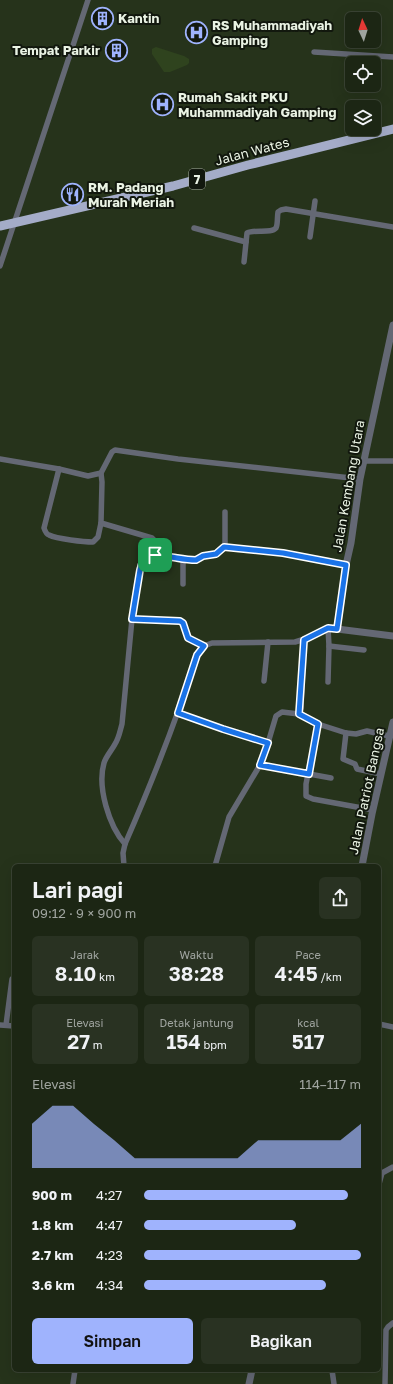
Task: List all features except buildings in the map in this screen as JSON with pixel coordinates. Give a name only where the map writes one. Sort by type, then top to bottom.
[{"type":"highway","name":"Jalan Wates","points":[[0,226],[173,186],[248,165],[393,129]]},
{"type":"street","points":[[0,266],[88,0]]},
{"type":"street","points":[[314,52],[393,57]]},
{"type":"street","points":[[310,237],[315,201]]},
{"type":"street","points":[[244,262],[247,235],[249,232],[255,230],[271,231],[275,229],[277,226],[278,214],[281,210],[286,209],[313,212],[393,227]]},
{"type":"street","points":[[194,228],[246,242]]},
{"type":"street","name":"Jalan Kembang Utara","points":[[337,629],[360,479],[393,325]]},
{"type":"street","points":[[59,469],[44,528],[45,532],[50,536],[59,538],[93,542],[98,537],[101,523],[101,473],[112,452],[115,450],[178,460],[286,470],[360,479]]},
{"type":"street","points":[[0,459],[59,469],[88,476],[101,473]]},
{"type":"street","points":[[364,461],[393,461]]},
{"type":"street","points":[[225,512],[226,547]]},
{"type":"street","points":[[101,523],[152,538],[158,549],[155,555]]},
{"type":"street","points":[[125,844],[106,807],[102,788],[104,763],[118,739],[122,724],[132,619],[140,565],[144,560],[155,555],[198,560],[203,556],[216,554],[221,548],[226,547],[283,553],[346,565]]},
{"type":"street","points":[[183,559],[183,584]]},
{"type":"street","points":[[132,619],[180,621],[183,623],[188,638],[204,646]]},
{"type":"street","points":[[328,628],[328,682]]},
{"type":"street","points":[[124,864],[123,853],[125,844],[144,801],[178,713],[197,655],[204,646],[212,643],[291,642],[304,640],[328,628],[393,636]]},
{"type":"street","points":[[299,714],[304,640]]},
{"type":"street","points":[[264,682],[268,642]]},
{"type":"street","points":[[329,646],[364,650]]},
{"type":"street","points":[[216,864],[229,817],[260,765],[277,714],[282,712],[299,714],[318,724],[346,733],[356,734],[367,731],[389,736]]},
{"type":"street","points":[[178,713],[268,743]]},
{"type":"street","name":"Jalan Patriot Bangsa","points":[[362,864],[393,722]]},
{"type":"street","points":[[318,724],[305,795],[307,797],[373,810]]},
{"type":"street","points":[[346,733],[343,759],[355,764],[357,769],[381,774]]},
{"type":"street","points":[[260,765],[331,778]]},
{"type":"street","points":[[3,1025],[12,980]]},
{"type":"street","points":[[381,1024],[393,1027]]},
{"type":"street","points":[[381,1177],[382,1173],[393,1167]]},
{"type":"street","points":[[385,1384],[386,1330],[388,1326],[393,1323]]},
{"type":"street","points":[[73,1384],[75,1372]]},
{"type":"street","points":[[248,1384],[251,1372]]},
{"type":"street","points":[[332,1372],[334,1384]]},
{"type":"green space","points":[[156,47],[184,56],[189,59],[189,63],[170,72],[164,72],[152,54],[152,49]]},
{"type":"place","name":"Kantin","points":[[102,18]]},
{"type":"place","name":"RS Muhammadiyah Gamping","points":[[196,32]]},
{"type":"place","name":"Tempat Parkir","points":[[116,50]]},
{"type":"place","name":"Rumah Sakit PKU Muhammadiyah Gamping","points":[[163,104]]},
{"type":"place","name":"RM. Padang Murah Meriah","points":[[73,194]]},
{"type":"route","points":[[232,547],[283,553],[346,565],[337,629],[328,628],[304,640],[301,708],[299,714],[318,724],[313,744],[309,774],[260,765],[268,743],[178,713],[197,655],[204,646],[188,638],[183,623],[180,621],[132,619],[140,565],[146,558],[155,555],[198,560],[201,556],[216,554],[221,548],[232,547]]}]
